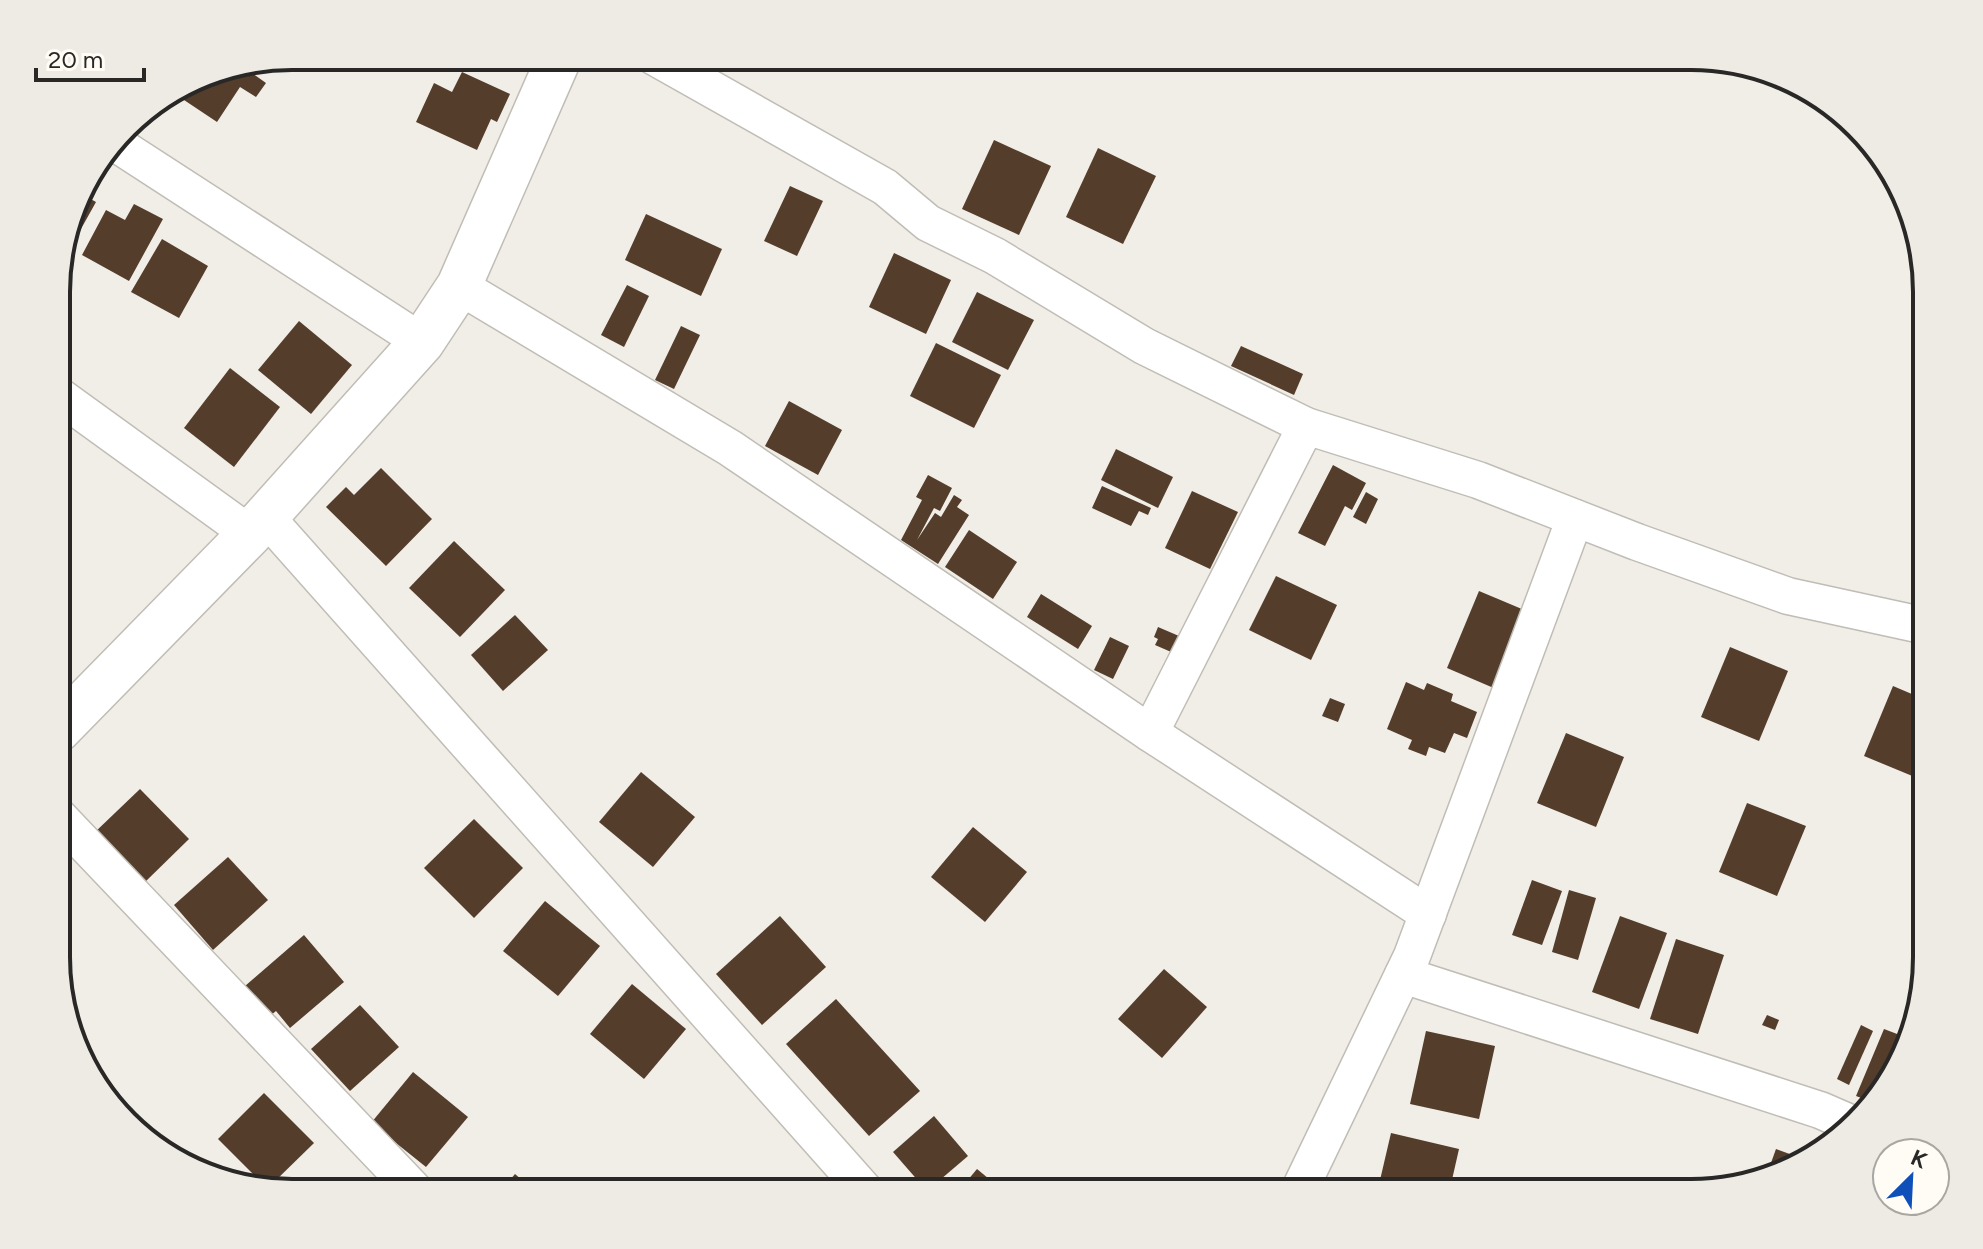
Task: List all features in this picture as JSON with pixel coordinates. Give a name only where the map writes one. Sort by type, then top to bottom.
[{"type":"street","points":[[70,718],[258,526],[422,342],[459,286],[552,70]]},
{"type":"street","points":[[678,70],[885,187],[928,223],[995,256],[1144,346],[1306,426],[1478,480],[1788,596],[1913,623]]},
{"type":"street","points":[[123,148],[422,342]]},
{"type":"street","points":[[459,286],[730,448],[1150,733],[1428,914]]},
{"type":"street","points":[[70,403],[258,526],[854,1179]]},
{"type":"street","points":[[1150,733],[1306,426]]},
{"type":"street","points":[[1305,1179],[1412,956],[1575,518]]},
{"type":"street","points":[[70,829],[404,1179]]},
{"type":"street","points":[[1403,975],[1842,1119]]},
{"type":"building","points":[[462,72],[510,94],[497,122],[491,119],[477,150],[416,122],[434,83],[452,92]]},
{"type":"building","points":[[249,74],[266,83],[256,97],[240,87],[217,122],[183,99],[207,87]]},
{"type":"building","points":[[994,140],[1051,166],[1019,235],[962,209]]},
{"type":"building","points":[[1098,148],[1156,176],[1123,244],[1066,217]]},
{"type":"building","points":[[790,186],[823,201],[797,256],[764,241]]},
{"type":"building","points":[[91,199],[96,202],[78,233]]},
{"type":"building","points":[[134,204],[163,219],[129,281],[82,255],[106,210],[125,220]]},
{"type":"building","points":[[646,214],[722,249],[701,296],[625,260]]},
{"type":"building","points":[[162,239],[208,266],[179,318],[131,292]]},
{"type":"building","points":[[894,253],[951,280],[926,334],[869,307]]},
{"type":"building","points":[[627,285],[649,296],[624,347],[601,335]]},
{"type":"building","points":[[977,292],[1034,320],[1008,370],[952,342]]},
{"type":"building","points":[[299,321],[352,365],[311,414],[258,370]]},
{"type":"building","points":[[681,326],[700,335],[674,389],[655,380]]},
{"type":"building","points":[[936,343],[1001,375],[974,428],[910,396]]},
{"type":"building","points":[[1241,346],[1303,374],[1294,395],[1231,366]]},
{"type":"building","points":[[230,368],[280,407],[234,467],[184,428]]},
{"type":"building","points":[[789,401],[842,430],[818,475],[765,446]]},
{"type":"building","points":[[1116,449],[1173,477],[1158,508],[1101,480]]},
{"type":"building","points":[[1333,465],[1366,483],[1352,510],[1345,506],[1325,546],[1298,533]]},
{"type":"building","points":[[381,468],[432,519],[386,566],[326,507],[346,487],[354,495]]},
{"type":"building","points":[[928,475],[952,488],[940,511],[934,508],[917,540],[935,513],[941,517],[954,495],[962,500],[957,507],[969,515],[938,564],[901,540],[922,500],[916,497]]},
{"type":"building","points":[[1102,486],[1151,508],[1148,515],[1139,511],[1131,526],[1092,508]]},
{"type":"building","points":[[1192,491],[1238,512],[1210,569],[1165,548]]},
{"type":"building","points":[[1366,492],[1378,499],[1366,524],[1353,517]]},
{"type":"building","points":[[969,530],[1017,562],[993,599],[945,567]]},
{"type":"building","points":[[454,541],[505,590],[460,637],[409,588]]},
{"type":"building","points":[[1276,576],[1337,605],[1311,660],[1249,630]]},
{"type":"building","points":[[1479,591],[1529,612],[1496,689],[1447,668]]},
{"type":"building","points":[[1041,594],[1092,626],[1078,649],[1027,617]]},
{"type":"building","points":[[515,615],[548,650],[503,691],[471,655]]},
{"type":"building","points":[[1158,627],[1186,639],[1178,655],[1155,645]]},
{"type":"building","points":[[1110,637],[1129,646],[1113,679],[1094,670]]},
{"type":"building","points":[[1730,647],[1788,671],[1759,741],[1701,717]]},
{"type":"building","points":[[1406,682],[1424,690],[1427,683],[1453,694],[1451,701],[1477,712],[1467,738],[1454,733],[1445,753],[1429,747],[1426,756],[1408,749],[1412,740],[1387,729]]},
{"type":"building","points":[[1893,686],[1913,694],[1913,776],[1864,756]]},
{"type":"building","points":[[1330,698],[1345,704],[1338,722],[1322,716]]},
{"type":"building","points":[[1566,733],[1624,757],[1596,827],[1537,803]]},
{"type":"building","points":[[641,772],[695,817],[653,867],[599,822]]},
{"type":"building","points":[[140,789],[189,839],[142,885],[93,834]]},
{"type":"building","points":[[1747,803],[1806,826],[1777,896],[1719,872]]},
{"type":"building","points":[[474,819],[523,868],[474,918],[424,868]]},
{"type":"building","points":[[973,827],[1027,872],[985,922],[931,877]]},
{"type":"building","points":[[228,857],[268,900],[213,950],[174,905]]},
{"type":"building","points":[[1532,880],[1562,891],[1542,945],[1512,935]]},
{"type":"building","points":[[1569,890],[1596,898],[1578,960],[1552,952]]},
{"type":"building","points":[[545,901],[600,946],[558,996],[503,951]]},
{"type":"building","points":[[780,916],[826,967],[762,1025],[716,974]]},
{"type":"building","points":[[1620,916],[1667,933],[1639,1009],[1592,992]]},
{"type":"building","points":[[304,935],[344,982],[290,1028],[276,1011],[270,1016],[245,986]]},
{"type":"building","points":[[1676,939],[1724,955],[1698,1034],[1650,1019]]},
{"type":"building","points":[[1164,969],[1207,1007],[1162,1058],[1118,1019]]},
{"type":"building","points":[[632,984],[686,1029],[644,1079],[590,1034]]},
{"type":"building","points":[[836,999],[920,1091],[869,1136],[786,1044]]},
{"type":"building","points":[[360,1005],[399,1047],[350,1091],[311,1049]]},
{"type":"building","points":[[1767,1015],[1779,1020],[1775,1030],[1762,1025]]},
{"type":"building","points":[[1861,1025],[1873,1031],[1849,1085],[1837,1079]]},
{"type":"building","points":[[1884,1029],[1898,1034],[1876,1080],[1862,1098],[1856,1096]]},
{"type":"building","points":[[1426,1031],[1495,1046],[1479,1119],[1410,1104]]},
{"type":"building","points":[[413,1072],[468,1117],[426,1167],[371,1123]]},
{"type":"building","points":[[264,1093],[314,1143],[277,1179],[255,1176],[218,1139]]},
{"type":"building","points":[[934,1116],[968,1156],[941,1179],[917,1179],[893,1152]]},
{"type":"building","points":[[1391,1133],[1459,1149],[1452,1179],[1380,1179]]},
{"type":"building","points":[[1776,1149],[1791,1154],[1776,1162],[1771,1164]]},
{"type":"building","points":[[977,1169],[989,1179],[969,1179]]}]
